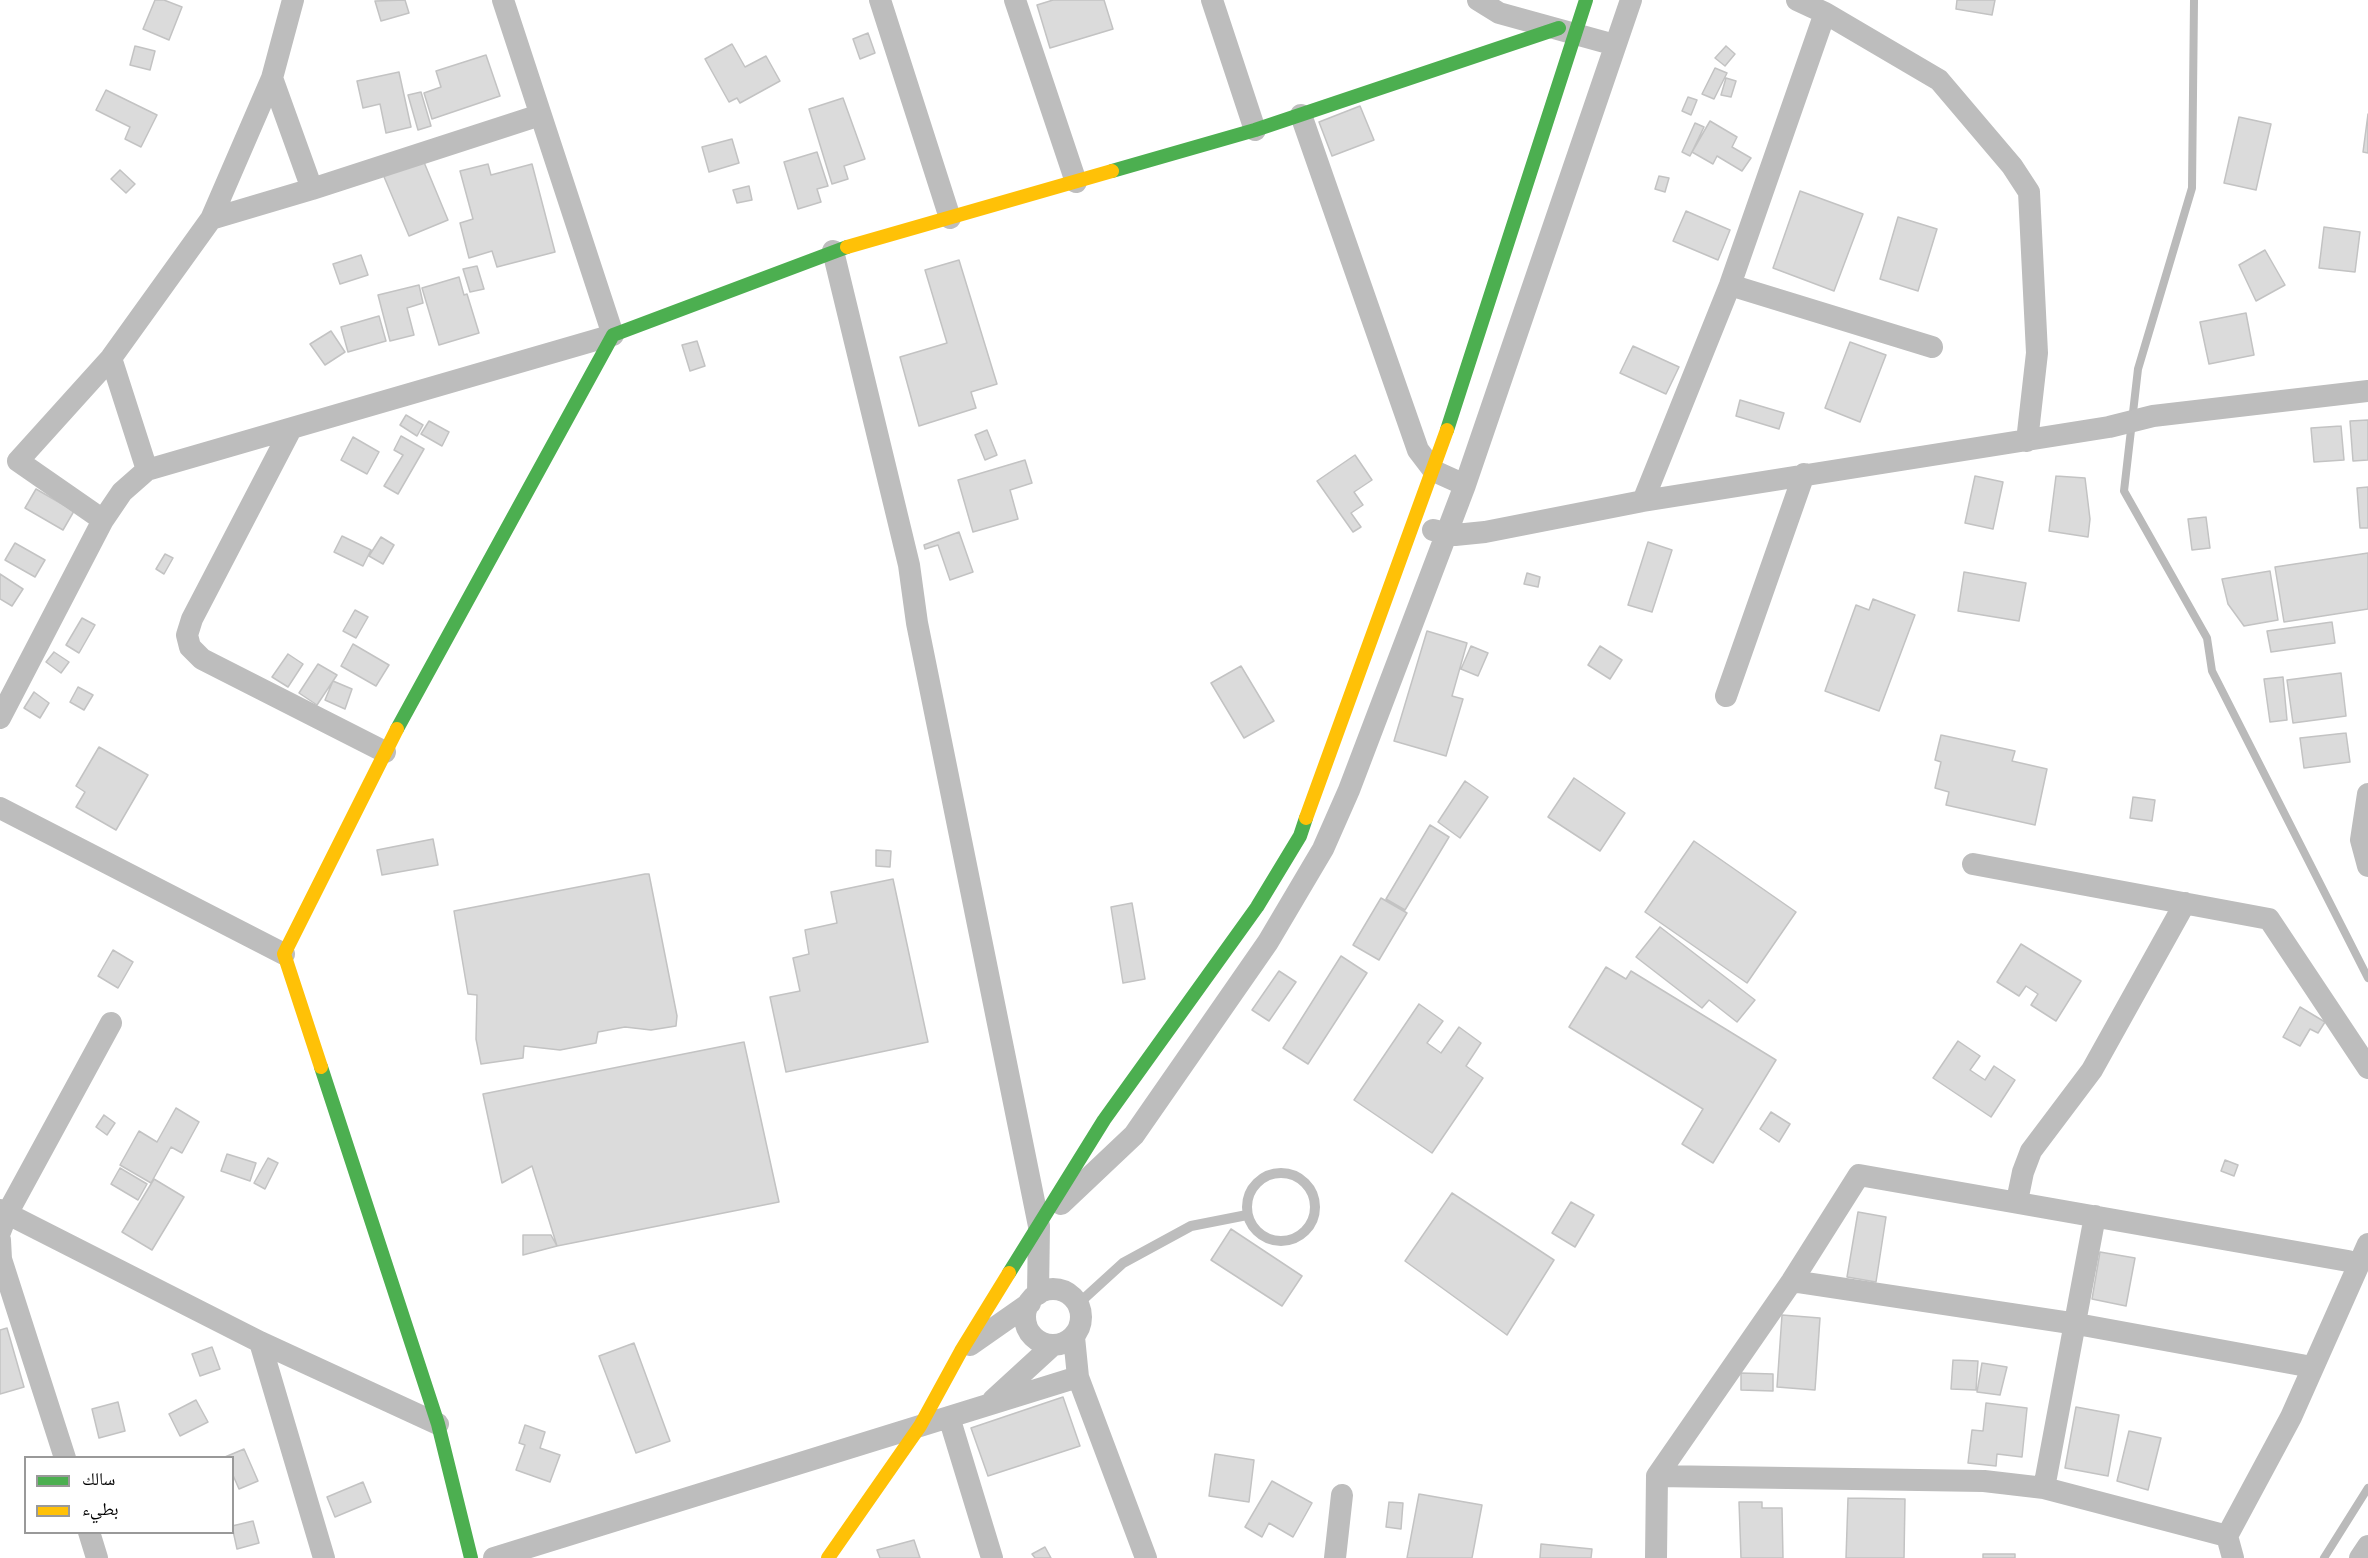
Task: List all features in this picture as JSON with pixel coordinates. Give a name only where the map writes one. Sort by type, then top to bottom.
[{"type":"street","points":[[103,520],[9,458],[111,358],[211,219],[272,78],[293,0]]},
{"type":"street","points":[[284,954],[385,752],[613,335],[503,0]]},
{"type":"street","points":[[880,0],[950,218]]},
{"type":"street","points":[[1015,0],[1076,182]]},
{"type":"street","points":[[1212,0],[1255,130]]},
{"type":"street","points":[[1478,0],[1499,14],[1615,45]]},
{"type":"street","points":[[828,1558],[920,1426],[962,1351],[1104,1120],[1257,907],[1300,836],[1434,471],[1568,31],[1586,0]]},
{"type":"street","points":[[1039,1226],[1134,1135],[1275,932],[1323,849],[1349,790],[1446,535],[1631,0]]},
{"type":"street","points":[[1797,0],[1825,13],[1939,80],[2012,166],[2029,192],[2037,353],[2027,441]]},
{"type":"street","points":[[1643,501],[1731,285],[1825,13]]},
{"type":"street","points":[[0,718],[103,520],[122,492],[147,470],[613,335],[833,251],[1255,130],[1568,31]]},
{"type":"street","points":[[272,78],[312,189]]},
{"type":"street","points":[[211,219],[312,189],[540,115]]},
{"type":"street","points":[[1301,115],[1418,450],[1434,471],[1464,485]]},
{"type":"street","points":[[833,251],[909,565],[917,623],[1039,1226],[1034,1298],[1026,1314],[1027,1325],[1032,1335],[1041,1342],[1053,1345],[1064,1343],[1074,1337],[1080,1327],[1081,1315],[1078,1304],[1071,1295],[1060,1290],[1048,1290],[1034,1298],[962,1351]]},
{"type":"street","points":[[1731,285],[1932,347]]},
{"type":"street","points":[[111,358],[147,470]]},
{"type":"street","points":[[1415,524],[1446,535],[1485,532],[1643,501],[1804,474],[2027,441],[2109,427],[2153,416],[2368,391]]},
{"type":"street","points":[[291,429],[192,619],[187,635],[190,647],[202,659],[385,752]]},
{"type":"street","points":[[1726,696],[1804,474]]},
{"type":"street","points":[[2368,794],[2361,840],[2368,866]]},
{"type":"street","points":[[0,808],[284,954],[438,1424],[471,1558]]},
{"type":"street","points":[[1973,864],[2269,919],[2368,1068]]},
{"type":"street","points":[[2017,1201],[2022,1172],[2031,1151],[2092,1070],[2185,903]]},
{"type":"street","points":[[111,1023],[2,1219],[438,1424]]},
{"type":"street","points":[[1656,1558],[1657,1476],[1792,1281],[1859,1174],[2348,1261]]},
{"type":"street","points":[[2044,1488],[2077,1324],[2095,1216]]},
{"type":"street","points":[[0,1240],[1,1259],[64,1456]]},
{"type":"street","points":[[2233,1558],[2227,1536],[2291,1417],[2368,1244]]},
{"type":"street","points":[[1792,1281],[2077,1324],[2312,1367]]},
{"type":"street","points":[[1074,1337],[1078,1377],[1146,1558]]},
{"type":"street","points":[[260,1342],[324,1558]]},
{"type":"street","points":[[987,1405],[1053,1345]]},
{"type":"street","points":[[494,1558],[1078,1377]]},
{"type":"street","points":[[949,1417],[992,1558]]},
{"type":"street","points":[[1657,1476],[1984,1481],[2044,1488],[2227,1536]]},
{"type":"street","points":[[1335,1558],[1342,1495]]},
{"type":"street","points":[[89,1534],[97,1558]]},
{"type":"street","points":[[2360,1558],[2368,1546]]},
{"type":"lane","points":[[1273,1173],[1291,1173],[1306,1182],[1315,1198],[1315,1216],[1306,1232],[1290,1241],[1272,1241],[1256,1231],[1247,1215],[1247,1197],[1256,1181],[1273,1173]]},
{"type":"lane","points":[[1078,1304],[1123,1263],[1191,1226],[1247,1215]]},
{"type":"building","points":[[155,0],[164,0],[182,7],[169,40],[143,29]]},
{"type":"building","points":[[405,0],[409,13],[381,21],[375,1]]},
{"type":"building","points":[[1053,0],[1104,0],[1113,29],[1050,48],[1037,5]]},
{"type":"building","points":[[1957,0],[1995,0],[1992,15],[1956,9]]},
{"type":"building","points":[[868,33],[875,53],[860,59],[853,39]]},
{"type":"building","points":[[732,44],[745,67],[766,56],[780,81],[740,103],[737,98],[729,102],[705,59]]},
{"type":"building","points":[[135,46],[155,51],[150,70],[130,65]]},
{"type":"building","points":[[1726,46],[1735,54],[1725,66],[1715,58]]},
{"type":"building","points":[[486,55],[500,96],[432,119],[424,93],[441,87],[436,71]]},
{"type":"building","points":[[1715,68],[1727,73],[1714,99],[1702,94]]},
{"type":"building","points":[[399,72],[411,127],[386,133],[380,104],[363,108],[357,81]]},
{"type":"building","points":[[1726,78],[1736,81],[1731,97],[1721,95]]},
{"type":"building","points":[[106,90],[157,115],[141,147],[125,139],[130,127],[96,110]]},
{"type":"building","points":[[421,92],[431,126],[418,130],[408,95]]},
{"type":"building","points":[[1688,97],[1697,100],[1691,115],[1682,111]]},
{"type":"building","points":[[843,98],[865,159],[844,166],[848,179],[832,184],[809,109]]},
{"type":"building","points":[[1360,106],[1374,140],[1332,156],[1319,122]]},
{"type":"building","points":[[2368,114],[2368,153],[2363,152]]},
{"type":"building","points":[[2239,117],[2271,124],[2256,190],[2224,183]]},
{"type":"building","points":[[1710,121],[1737,137],[1732,147],[1751,158],[1742,171],[1717,156],[1713,164],[1692,152]]},
{"type":"building","points":[[1695,123],[1704,127],[1690,156],[1682,152]]},
{"type":"building","points":[[732,139],[739,163],[709,172],[702,147]]},
{"type":"building","points":[[817,152],[828,186],[817,189],[821,202],[798,209],[784,162]]},
{"type":"building","points":[[421,155],[448,220],[409,236],[382,172]]},
{"type":"building","points":[[488,164],[491,175],[532,164],[555,252],[497,267],[492,251],[469,258],[460,223],[473,219],[460,171]]},
{"type":"building","points":[[120,170],[135,184],[126,193],[111,179]]},
{"type":"building","points":[[1659,176],[1669,178],[1665,192],[1655,189]]},
{"type":"building","points":[[749,186],[752,200],[737,203],[733,190]]},
{"type":"building","points":[[1800,191],[1863,214],[1834,291],[1773,268]]},
{"type":"building","points":[[1686,211],[1730,230],[1718,260],[1673,241]]},
{"type":"building","points":[[1898,217],[1937,229],[1918,291],[1880,279]]},
{"type":"building","points":[[2324,227],[2360,232],[2355,272],[2319,268]]},
{"type":"building","points":[[2265,250],[2285,285],[2256,301],[2239,265]]},
{"type":"building","points":[[361,255],[368,275],[340,284],[333,264]]},
{"type":"building","points":[[959,260],[997,384],[971,392],[976,408],[919,426],[900,357],[947,343],[925,270]]},
{"type":"building","points":[[477,266],[484,289],[470,292],[463,269]]},
{"type":"building","points":[[459,277],[464,295],[467,294],[479,333],[439,345],[422,288]]},
{"type":"building","points":[[419,285],[423,303],[407,308],[414,335],[390,341],[378,295]]},
{"type":"building","points":[[2246,313],[2254,355],[2209,364],[2200,322]]},
{"type":"building","points":[[379,316],[386,341],[348,352],[341,327]]},
{"type":"building","points":[[331,331],[345,352],[325,365],[310,344]]},
{"type":"building","points":[[697,341],[705,366],[690,371],[682,345]]},
{"type":"building","points":[[1850,342],[1886,355],[1860,422],[1825,408]]},
{"type":"building","points":[[1633,346],[1679,367],[1666,394],[1620,373]]},
{"type":"building","points":[[1740,400],[1784,413],[1779,429],[1736,416]]},
{"type":"building","points":[[406,415],[423,425],[417,436],[400,425]]},
{"type":"building","points":[[2368,420],[2368,460],[2353,461],[2350,421]]},
{"type":"building","points":[[429,421],[449,432],[442,446],[421,434]]},
{"type":"building","points":[[2341,426],[2344,460],[2314,462],[2311,428]]},
{"type":"building","points":[[987,430],[997,455],[985,460],[975,435]]},
{"type":"building","points":[[401,436],[424,449],[398,494],[384,486],[403,455],[394,450]]},
{"type":"building","points":[[353,437],[379,452],[367,474],[341,460]]},
{"type":"building","points":[[1355,455],[1372,480],[1354,492],[1363,505],[1351,513],[1361,527],[1353,532],[1317,481]]},
{"type":"building","points":[[1025,460],[1032,483],[1010,490],[1018,519],[973,532],[958,480]]},
{"type":"building","points":[[1975,476],[2003,482],[1993,529],[1965,523]]},
{"type":"building","points":[[2056,476],[2085,478],[2090,519],[2088,537],[2049,531]]},
{"type":"building","points":[[2368,487],[2368,528],[2360,528],[2357,488]]},
{"type":"building","points":[[36,489],[74,511],[63,530],[25,508]]},
{"type":"building","points":[[2206,517],[2210,548],[2192,550],[2188,519]]},
{"type":"building","points":[[959,532],[973,572],[950,580],[938,545],[925,549],[924,545]]},
{"type":"building","points":[[342,536],[371,550],[363,566],[334,552]]},
{"type":"building","points":[[381,537],[394,545],[383,564],[369,556]]},
{"type":"building","points":[[1648,542],[1672,550],[1652,612],[1628,605]]},
{"type":"building","points":[[15,543],[45,560],[35,577],[5,560]]},
{"type":"building","points":[[2368,553],[2368,609],[2284,622],[2275,567]]},
{"type":"building","points":[[165,554],[173,558],[164,574],[156,569]]},
{"type":"building","points":[[2270,571],[2278,620],[2244,626],[2228,604],[2222,579]]},
{"type":"building","points":[[1964,572],[2026,583],[2019,621],[1958,611]]},
{"type":"building","points":[[1527,573],[1540,577],[1538,587],[1524,584]]},
{"type":"building","points":[[0,574],[23,589],[12,606],[0,599]]},
{"type":"building","points":[[1873,599],[1915,615],[1879,711],[1825,691],[1856,605],[1869,610]]},
{"type":"building","points":[[355,610],[368,617],[356,638],[343,631]]},
{"type":"building","points":[[82,618],[95,625],[79,653],[66,645]]},
{"type":"building","points":[[2332,622],[2335,643],[2271,652],[2267,631]]},
{"type":"building","points":[[1427,631],[1467,643],[1452,696],[1463,699],[1446,756],[1394,741]]},
{"type":"building","points":[[353,644],[389,665],[376,686],[341,666]]},
{"type":"building","points":[[1471,646],[1488,653],[1478,676],[1461,669]]},
{"type":"building","points":[[1600,646],[1622,660],[1610,679],[1588,665]]},
{"type":"building","points":[[54,652],[69,662],[61,673],[46,662]]},
{"type":"building","points":[[288,654],[303,664],[288,687],[272,677]]},
{"type":"building","points":[[318,664],[337,675],[317,705],[299,693]]},
{"type":"building","points":[[1241,666],[1274,721],[1244,738],[1211,683]]},
{"type":"building","points":[[2341,673],[2346,716],[2293,723],[2287,680]]},
{"type":"building","points":[[2283,677],[2287,720],[2270,722],[2264,679]]},
{"type":"building","points":[[333,681],[352,689],[345,709],[325,700]]},
{"type":"building","points":[[78,687],[93,695],[84,710],[70,702]]},
{"type":"building","points":[[34,692],[49,703],[40,718],[24,708]]},
{"type":"building","points":[[2346,733],[2350,762],[2304,768],[2300,738]]},
{"type":"building","points":[[1941,735],[2015,751],[2012,761],[2047,769],[2035,825],[1946,805],[1949,792],[1935,788],[1941,762],[1935,760]]},
{"type":"building","points":[[99,747],[148,775],[116,830],[76,807],[85,792],[76,786]]},
{"type":"building","points":[[1574,778],[1625,813],[1600,851],[1548,817]]},
{"type":"building","points":[[1465,781],[1488,797],[1460,838],[1438,822]]},
{"type":"building","points":[[2133,797],[2155,800],[2152,821],[2130,818]]},
{"type":"building","points":[[1430,825],[1449,837],[1405,910],[1386,899]]},
{"type":"building","points":[[433,839],[438,865],[382,875],[377,850]]},
{"type":"building","points":[[1694,841],[1796,912],[1747,983],[1645,912]]},
{"type":"building","points":[[876,850],[891,851],[890,867],[876,866]]},
{"type":"building","points":[[649,874],[677,1016],[676,1026],[651,1030],[625,1027],[598,1032],[596,1043],[560,1050],[524,1046],[523,1058],[481,1064],[476,1039],[477,995],[468,994],[454,911]]},
{"type":"building","points":[[893,879],[928,1042],[786,1072],[770,997],[800,991],[793,958],[809,954],[805,930],[837,923],[831,892]]},
{"type":"building","points":[[1381,898],[1407,913],[1379,960],[1353,945]]},
{"type":"building","points":[[1132,903],[1145,979],[1123,983],[1111,907]]},
{"type":"building","points":[[1660,927],[1755,1000],[1737,1022],[1709,1000],[1702,1008],[1636,957]]},
{"type":"building","points":[[2021,944],[2081,981],[2056,1021],[2031,1005],[2038,994],[2026,986],[2019,996],[1997,982]]},
{"type":"building","points":[[113,950],[133,962],[118,988],[98,976]]},
{"type":"building","points":[[1341,956],[1367,973],[1308,1064],[1283,1048]]},
{"type":"building","points":[[1606,967],[1626,979],[1631,971],[1776,1060],[1713,1163],[1682,1144],[1703,1109],[1569,1027]]},
{"type":"building","points":[[1279,971],[1296,982],[1269,1021],[1252,1010]]},
{"type":"building","points":[[1419,1004],[1443,1021],[1427,1043],[1441,1053],[1459,1027],[1481,1043],[1466,1066],[1483,1078],[1432,1153],[1354,1100]]},
{"type":"building","points":[[2300,1007],[2325,1022],[2318,1033],[2310,1029],[2300,1046],[2283,1037]]},
{"type":"building","points":[[1958,1041],[1980,1056],[1970,1070],[1985,1080],[1994,1066],[2015,1080],[1991,1117],[1933,1078]]},
{"type":"building","points":[[744,1042],[779,1202],[557,1246],[532,1166],[502,1183],[483,1094]]},
{"type":"building","points":[[176,1108],[199,1122],[182,1153],[171,1147],[151,1183],[120,1165],[139,1131],[157,1142]]},
{"type":"building","points":[[1771,1112],[1790,1124],[1779,1142],[1760,1129]]},
{"type":"building","points":[[104,1115],[115,1123],[107,1135],[96,1127]]},
{"type":"building","points":[[227,1154],[256,1163],[250,1181],[221,1171]]},
{"type":"building","points":[[268,1158],[278,1163],[265,1189],[254,1183]]},
{"type":"building","points":[[2225,1160],[2238,1165],[2234,1176],[2221,1171]]},
{"type":"building","points":[[120,1168],[147,1184],[138,1200],[111,1184]]},
{"type":"building","points":[[154,1179],[184,1197],[152,1250],[122,1232]]},
{"type":"building","points":[[1452,1193],[1554,1260],[1507,1335],[1405,1261]]},
{"type":"building","points":[[1571,1202],[1594,1215],[1575,1247],[1552,1233]]},
{"type":"building","points":[[1858,1212],[1886,1217],[1876,1282],[1847,1277]]},
{"type":"building","points":[[1231,1229],[1302,1276],[1282,1306],[1211,1260]]},
{"type":"building","points":[[523,1235],[551,1235],[557,1246],[523,1255]]},
{"type":"building","points":[[2100,1252],[2135,1258],[2126,1306],[2092,1299]]},
{"type":"building","points":[[1782,1315],[1820,1318],[1815,1390],[1777,1387]]},
{"type":"building","points":[[7,1328],[24,1387],[0,1394],[0,1330]]},
{"type":"building","points":[[634,1343],[670,1441],[636,1453],[599,1356]]},
{"type":"building","points":[[212,1347],[220,1369],[200,1376],[192,1354]]},
{"type":"building","points":[[1953,1360],[1978,1361],[1976,1390],[1951,1389]]},
{"type":"building","points":[[1982,1363],[2007,1367],[2000,1395],[1977,1392]]},
{"type":"building","points":[[1741,1373],[1773,1374],[1773,1391],[1741,1390]]},
{"type":"building","points":[[1063,1397],[1080,1446],[988,1476],[971,1428]]},
{"type":"building","points":[[196,1400],[208,1422],[180,1436],[169,1414]]},
{"type":"building","points":[[118,1402],[125,1431],[99,1438],[92,1409]]},
{"type":"building","points":[[1986,1403],[2027,1408],[2022,1457],[1997,1454],[1996,1466],[1968,1463],[1972,1430],[1983,1431]]},
{"type":"building","points":[[2076,1407],[2119,1415],[2108,1476],[2065,1468]]},
{"type":"building","points":[[525,1425],[545,1432],[540,1448],[560,1455],[550,1482],[516,1470],[525,1445],[519,1443]]},
{"type":"building","points":[[2129,1431],[2161,1438],[2148,1490],[2117,1481]]},
{"type":"building","points":[[244,1449],[258,1481],[239,1489],[234,1478],[234,1456],[227,1456]]},
{"type":"building","points":[[1215,1454],[1254,1460],[1249,1502],[1209,1496]]},
{"type":"building","points":[[1272,1481],[1312,1503],[1293,1537],[1269,1523],[1262,1537],[1245,1527]]},
{"type":"building","points":[[363,1482],[371,1502],[335,1517],[327,1497]]},
{"type":"building","points":[[1419,1494],[1482,1505],[1472,1558],[1407,1558]]},
{"type":"building","points":[[1848,1498],[1905,1499],[1904,1558],[1846,1558]]},
{"type":"building","points":[[1389,1502],[1403,1503],[1401,1529],[1386,1527]]},
{"type":"building","points":[[1739,1502],[1762,1502],[1762,1508],[1782,1508],[1783,1558],[1741,1558]]},
{"type":"building","points":[[253,1521],[259,1543],[237,1549],[234,1526]]},
{"type":"building","points":[[914,1540],[920,1558],[880,1558],[877,1550]]},
{"type":"building","points":[[1541,1544],[1592,1549],[1591,1558],[1540,1558]]},
{"type":"building","points":[[1045,1547],[1051,1558],[1035,1558],[1032,1554]]},
{"type":"building","points":[[1983,1554],[2015,1554],[2015,1558],[1983,1558]]},
{"type":"waterway","points":[[2194,0],[2192,188],[2138,369],[2124,491],[2207,638],[2212,671],[2368,978]]},
{"type":"waterway","points":[[2324,1558],[2368,1488]]},
{"type":"traffic: fast","points":[[1447,430],[1586,0]]},
{"type":"traffic: fast","points":[[1112,171],[1255,130],[1559,28]]},
{"type":"traffic: fast","points":[[397,729],[613,335],[847,247]]},
{"type":"traffic: fast","points":[[1009,1273],[1104,1120],[1257,907],[1300,836],[1306,818]]},
{"type":"traffic: fast","points":[[321,1067],[438,1424],[471,1558]]},
{"type":"traffic: slow","points":[[847,247],[1112,171]]},
{"type":"traffic: slow","points":[[1306,818],[1447,430]]},
{"type":"traffic: slow","points":[[321,1067],[284,954],[397,729]]},
{"type":"traffic: slow","points":[[828,1558],[920,1426],[961,1351],[1009,1273]]}]
